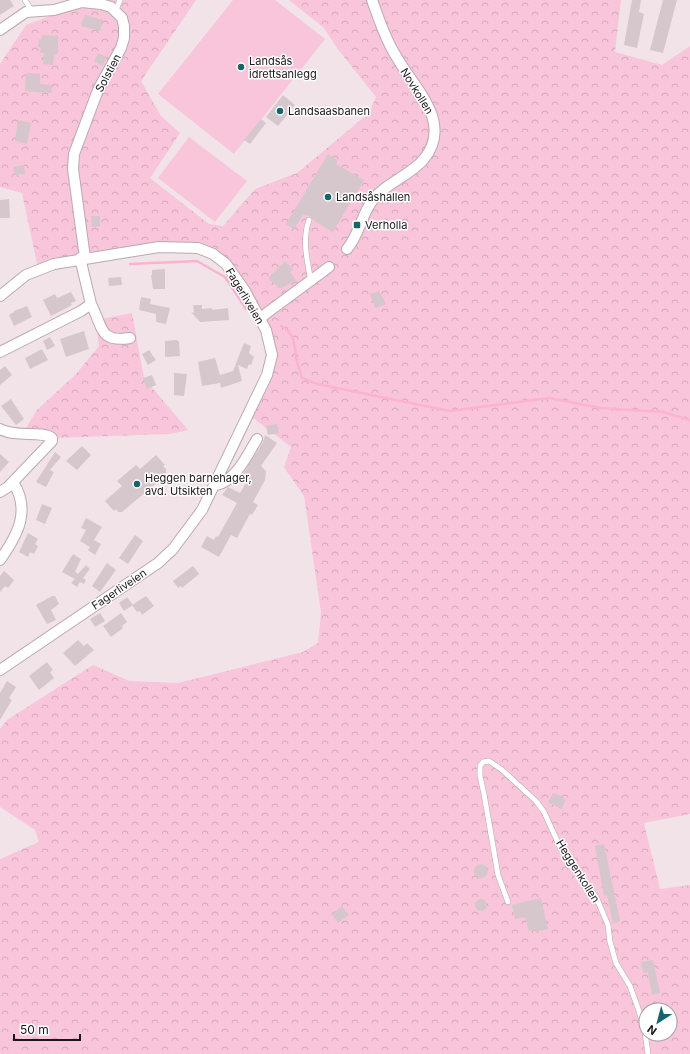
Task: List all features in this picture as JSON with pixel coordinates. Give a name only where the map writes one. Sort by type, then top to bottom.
[{"type":"street","name":"Novkollen","points":[[347,249],[355,240],[366,210],[373,199],[416,168],[425,158],[434,139],[436,128],[434,117],[427,104],[388,43],[372,0]]},
{"type":"street","points":[[0,30],[22,14],[31,10],[54,10],[82,2],[101,4],[116,10]]},
{"type":"street","name":"Solstien","points":[[116,10],[123,22],[124,38],[115,60],[98,90],[74,154],[73,169],[82,258],[91,304],[100,327],[108,337],[113,339],[130,338]]},
{"type":"street","name":"Fagerliveien","points":[[0,296],[26,275],[39,268],[82,258],[159,247],[198,248],[213,254],[226,264],[260,318],[266,330],[272,355],[267,375],[216,485],[187,531],[173,549],[158,563],[0,670]]},
{"type":"street","points":[[260,318],[311,282],[329,267]]},
{"type":"street","points":[[0,352],[81,311],[91,304]]},
{"type":"street","points":[[0,429],[12,434],[47,435],[52,438],[51,443],[13,482],[0,492]]},
{"type":"street","name":"Fagerliveien","points":[[216,485],[226,481],[236,471],[257,439]]},
{"type":"street","points":[[0,560],[17,531],[22,511],[22,499],[13,482]]},
{"type":"lane","points":[[25,0],[31,10]]},
{"type":"lane","points":[[116,10],[120,0]]},
{"type":"lane","points":[[309,220],[304,245],[311,282]]},
{"type":"lane","name":"Heggenkollen","points":[[508,902],[498,875],[480,776],[480,766],[483,762],[489,761],[501,769],[536,801],[544,812],[560,847],[597,899],[608,925],[610,942],[616,963],[630,986],[639,1011],[645,1032],[648,1054]]},
{"type":"green space","points":[[94,0],[196,0],[141,81],[161,116],[180,133],[150,178],[209,224],[223,226],[255,189],[297,173],[369,113],[376,97],[337,48],[324,28],[289,0],[621,0],[615,52],[662,65],[690,46],[690,814],[644,823],[660,889],[690,885],[690,1054],[0,1054],[0,859],[39,842],[35,830],[0,807],[0,729],[7,720],[93,665],[129,681],[178,683],[303,652],[318,643],[321,612],[304,496],[284,467],[291,447],[249,415],[273,353],[240,282],[211,253],[155,250],[152,255],[146,251],[38,268],[22,193],[0,187],[0,64],[26,25]]},
{"type":"green space","name":"Landsås idrettsanlegg","points":[[233,0],[275,0],[325,39],[234,154],[158,94]]},
{"type":"green space","points":[[189,137],[247,181],[215,222],[158,178]]},
{"type":"green space","points":[[132,313],[144,378],[188,430],[170,434],[53,438],[23,433],[37,410],[76,374],[99,346],[96,320]]},
{"type":"building","points":[[0,0],[10,0],[14,6],[0,15]]},
{"type":"building","points":[[632,0],[641,0],[639,12],[644,14],[637,48],[624,45]]},
{"type":"building","points":[[663,0],[677,0],[663,53],[650,50]]},
{"type":"building","points":[[85,15],[103,20],[100,31],[81,26]]},
{"type":"building","points":[[42,35],[58,36],[58,49],[57,54],[54,54],[53,65],[43,64],[44,53],[40,53],[41,48],[38,47],[39,39],[41,40]]},
{"type":"building","points":[[99,53],[107,58],[102,66],[94,61]]},
{"type":"building","points":[[26,73],[40,74],[40,84],[52,85],[51,93],[25,91]]},
{"type":"building","name":"Landsaasbanen","points":[[283,95],[295,105],[278,126],[266,117]]},
{"type":"building","points":[[261,119],[266,123],[250,144],[244,140]]},
{"type":"building","points":[[18,120],[31,123],[27,144],[15,141]]},
{"type":"building","name":"Landsåshallen","points":[[328,154],[338,160],[336,164],[364,180],[333,232],[313,220],[310,216],[303,215],[294,229],[286,224]]},
{"type":"building","points":[[24,165],[25,174],[15,175],[13,167]]},
{"type":"building","points":[[9,199],[10,218],[0,218],[0,200]]},
{"type":"building","points":[[91,216],[100,216],[100,226],[92,227]]},
{"type":"building","points":[[285,261],[293,269],[290,272],[296,280],[280,289],[268,278]]},
{"type":"building","points":[[165,269],[165,289],[153,289],[151,275],[152,270]]},
{"type":"building","points":[[121,277],[122,285],[109,286],[108,278]]},
{"type":"building","points":[[379,291],[386,304],[375,308],[370,294]]},
{"type":"building","points":[[71,292],[76,301],[71,303],[72,305],[51,316],[43,300],[55,294],[57,298]]},
{"type":"building","points":[[141,297],[151,299],[150,304],[170,308],[166,324],[156,322],[156,314],[139,310]]},
{"type":"building","points":[[193,305],[202,305],[202,309],[212,308],[212,310],[228,308],[229,320],[200,322],[191,312],[194,313]]},
{"type":"building","points":[[27,306],[32,317],[14,326],[9,315],[14,311]]},
{"type":"building","points":[[84,331],[89,349],[66,357],[60,339]]},
{"type":"building","points":[[50,337],[55,346],[47,350],[43,341]]},
{"type":"building","points":[[177,340],[179,342],[180,356],[165,357],[165,341]]},
{"type":"building","points":[[244,343],[251,346],[249,353],[254,357],[251,365],[249,364],[247,369],[238,365],[242,381],[221,388],[220,383],[202,386],[198,362],[215,358],[220,375],[233,371]]},
{"type":"building","points":[[42,349],[48,360],[30,369],[25,358]]},
{"type":"building","points":[[149,350],[156,360],[148,365],[142,354]]},
{"type":"building","points":[[5,366],[12,375],[0,385],[0,370]]},
{"type":"building","points":[[174,373],[187,374],[184,396],[174,395]]},
{"type":"building","points":[[152,375],[156,385],[147,389],[143,378]]},
{"type":"building","points":[[11,399],[24,419],[16,425],[1,406]]},
{"type":"building","points":[[277,424],[279,433],[268,435],[266,426]]},
{"type":"building","points":[[265,435],[277,443],[261,466],[266,471],[265,480],[253,502],[258,505],[252,515],[250,514],[237,538],[231,535],[219,557],[201,547],[207,536],[214,540],[216,536],[218,537],[237,503],[222,495],[228,487],[240,493],[249,478],[243,474],[263,442]]},
{"type":"building","points":[[82,446],[91,455],[77,470],[66,461]]},
{"type":"building","points":[[55,452],[61,457],[50,470],[54,472],[46,487],[36,482]]},
{"type":"building","points":[[0,454],[9,462],[0,472]]},
{"type":"building","points":[[156,455],[165,465],[163,466],[166,469],[166,475],[122,512],[118,512],[116,509],[114,511],[105,501],[122,486],[117,481],[136,465],[140,469]]},
{"type":"building","points":[[42,504],[52,508],[45,524],[36,520]]},
{"type":"building","points":[[86,518],[102,527],[94,540],[101,544],[95,555],[88,550],[90,547],[80,541],[86,530],[81,528]]},
{"type":"building","points":[[28,533],[38,539],[35,544],[38,546],[34,554],[30,552],[28,557],[19,552]]},
{"type":"building","points":[[135,535],[143,541],[128,564],[119,558]]},
{"type":"building","points":[[73,554],[81,559],[75,572],[78,574],[86,565],[90,569],[83,578],[86,580],[84,584],[80,582],[77,587],[71,583],[75,579],[62,572]]},
{"type":"building","points":[[107,563],[116,570],[100,592],[92,586]]},
{"type":"building","points":[[193,566],[199,574],[182,588],[181,586],[178,588],[173,581]]},
{"type":"building","points":[[4,571],[14,580],[8,588],[5,586],[0,592],[0,576]]},
{"type":"building","points":[[52,596],[55,596],[59,604],[51,610],[56,620],[47,624],[36,605]]},
{"type":"building","points":[[146,596],[154,606],[142,615],[140,611],[137,612],[132,605]]},
{"type":"building","points":[[127,597],[133,605],[124,611],[119,603]]},
{"type":"building","points":[[100,613],[105,621],[95,627],[90,619]]},
{"type":"building","points":[[121,613],[127,622],[122,626],[123,628],[111,637],[103,626]]},
{"type":"building","points":[[78,640],[84,646],[87,643],[94,650],[75,666],[63,653]]},
{"type":"building","points":[[47,662],[53,670],[50,672],[54,678],[39,690],[29,676]]},
{"type":"building","points":[[7,681],[16,687],[9,698],[12,700],[0,720],[0,693]]},
{"type":"building","points":[[553,793],[564,797],[563,799],[566,800],[561,809],[548,802]]},
{"type":"building","points":[[604,844],[620,921],[613,923],[607,895],[604,896],[595,846]]},
{"type":"building","points":[[481,864],[486,866],[488,871],[486,876],[481,878],[476,876],[474,871],[476,866]]},
{"type":"building","points":[[541,898],[548,929],[536,932],[536,930],[529,931],[525,917],[515,919],[512,905]]},
{"type":"building","points":[[479,899],[483,899],[487,905],[483,911],[479,911],[475,907],[475,903]]},
{"type":"building","points":[[342,906],[349,915],[338,923],[332,914]]},
{"type":"building","points":[[653,960],[660,993],[652,995],[648,972],[643,973],[641,962]]},
{"type":"waterway","points":[[130,264],[197,261],[225,277],[246,309]]},
{"type":"waterway","points":[[281,326],[289,332],[293,339],[297,362],[302,378],[317,384],[450,411],[549,398],[601,408],[663,412],[690,420]]},
{"type":"place","name":"Landsås idrettsanlegg","points":[[241,67]]},
{"type":"place","name":"Landsaasbanen","points":[[280,111]]},
{"type":"place","name":"Landsåshallen","points":[[328,197]]},
{"type":"place","name":"Verholla","points":[[357,225]]},
{"type":"place","name":"Heggen barnehager, avd. Utsikten","points":[[137,484]]}]
